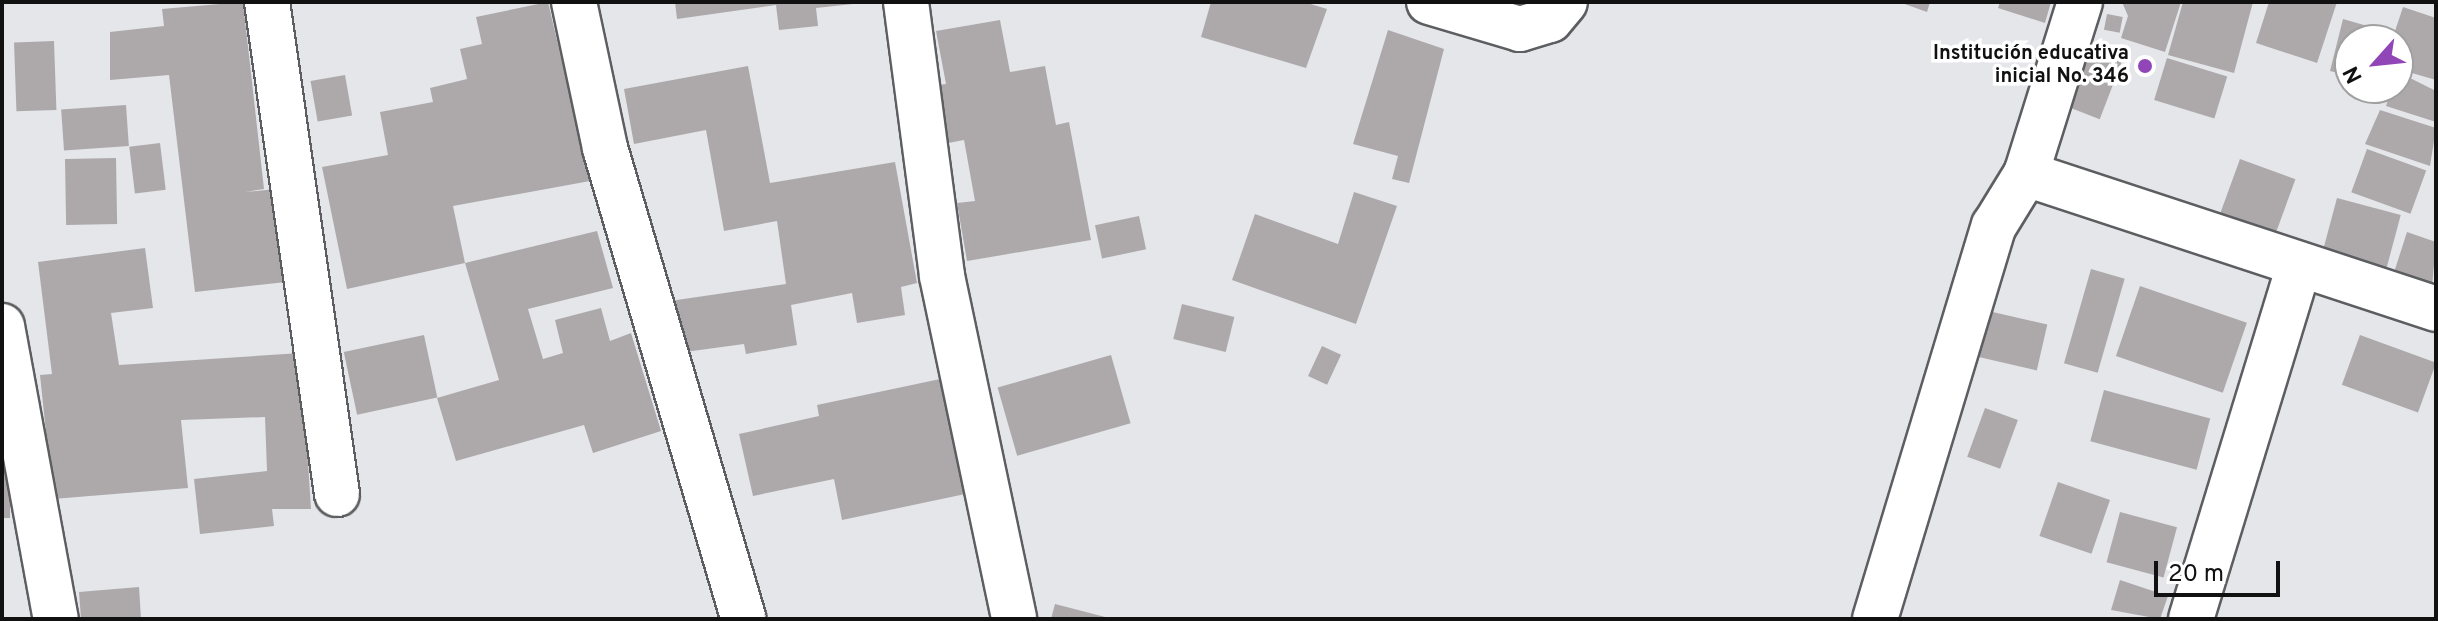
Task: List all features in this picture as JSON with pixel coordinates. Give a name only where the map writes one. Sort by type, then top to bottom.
[{"type":"street","points":[[267,2],[337,494]]},
{"type":"street","points":[[574,2],[605,148],[743,618]]},
{"type":"street","points":[[906,2],[942,276],[1014,619]]},
{"type":"street","points":[[1429,2],[1520,29],[1550,20],[1565,2]]},
{"type":"street","points":[[1875,619],[1994,226],[2026,174],[2080,2]]},
{"type":"street","points":[[2026,174],[2298,268],[2436,309]]},
{"type":"street","points":[[2191,619],[2298,268]]},
{"type":"street","points":[[2,326],[56,619]]},
{"type":"building","points":[[243,2],[264,189],[245,192],[276,189],[286,282],[195,292],[169,75],[110,80],[110,32],[164,26],[162,9]]},
{"type":"building","points":[[548,2],[590,181],[453,206],[465,263],[347,289],[322,167],[388,155],[380,112],[433,102],[430,88],[467,79],[460,49],[482,44],[476,17]]},
{"type":"building","points":[[675,2],[853,4],[816,8],[818,26],[779,30],[776,5],[677,19]]},
{"type":"building","points":[[1211,2],[1304,2],[1327,9],[1306,68],[1201,37]]},
{"type":"building","points":[[1899,2],[1930,2],[1927,12]]},
{"type":"building","points":[[2000,2],[2051,2],[2045,23],[1998,8]]},
{"type":"building","points":[[2122,2],[2181,2],[2165,52],[2121,38],[2128,16]]},
{"type":"building","points":[[2183,2],[2253,2],[2234,73],[2168,55]]},
{"type":"building","points":[[2269,2],[2337,2],[2317,63],[2256,43]]},
{"type":"building","points":[[2403,7],[2436,18],[2436,80],[2414,74],[2414,24],[2397,24]]},
{"type":"building","points":[[2107,14],[2123,17],[2120,33],[2104,30]]},
{"type":"building","points":[[2343,19],[2360,24],[2342,24]]},
{"type":"building","points":[[1000,20],[1010,72],[1045,66],[1056,125],[1069,122],[1091,240],[967,261],[957,203],[975,201],[964,140],[943,144],[932,86],[946,84],[936,31]]},
{"type":"building","points":[[1388,30],[1444,49],[1409,183],[1392,179],[1398,156],[1353,144]]},
{"type":"building","points":[[54,41],[56,110],[16,111],[14,42]]},
{"type":"building","points":[[2094,42],[2125,54],[2100,119],[2069,107]]},
{"type":"building","points":[[2167,58],[2227,76],[2214,118],[2154,100]]},
{"type":"building","points":[[748,66],[770,183],[895,162],[917,283],[901,287],[905,315],[857,323],[852,293],[791,305],[797,345],[746,354],[744,344],[670,354],[663,302],[786,284],[777,221],[724,231],[706,130],[634,144],[624,89]]},
{"type":"building","points":[[345,75],[352,115],[318,121],[311,81]]},
{"type":"building","points":[[2414,80],[2436,91],[2436,122],[2386,106],[2414,104]]},
{"type":"building","points":[[126,105],[129,146],[64,150],[61,110]]},
{"type":"building","points":[[2380,110],[2436,128],[2430,166],[2365,144]]},
{"type":"building","points":[[160,143],[166,190],[135,193],[129,147]]},
{"type":"building","points":[[2367,149],[2426,171],[2410,214],[2351,192]]},
{"type":"building","points":[[116,158],[117,224],[66,225],[65,159]]},
{"type":"building","points":[[2240,159],[2295,179],[2275,235],[2220,214]]},
{"type":"building","points":[[1354,192],[1397,206],[1356,324],[1232,280],[1255,214],[1338,244]]},
{"type":"building","points":[[2337,198],[2401,215],[2384,276],[2321,259]]},
{"type":"building","points":[[1139,216],[1146,249],[1102,259],[1095,225]]},
{"type":"building","points":[[597,231],[613,288],[528,309],[543,359],[563,353],[555,320],[601,308],[610,341],[631,333],[661,431],[593,453],[584,425],[456,461],[437,398],[499,380],[465,263]]},
{"type":"building","points":[[2407,232],[2436,242],[2431,298],[2390,285]]},
{"type":"building","points":[[145,248],[153,308],[111,313],[119,365],[301,353],[311,509],[272,509],[274,526],[200,534],[194,479],[267,471],[265,417],[181,420],[188,488],[53,499],[40,375],[52,374],[38,262]]},
{"type":"building","points":[[2091,269],[2125,279],[2098,373],[2064,363]]},
{"type":"building","points":[[2140,286],[2247,323],[2223,393],[2116,356]]},
{"type":"building","points":[[1182,304],[1234,317],[1226,352],[1173,339]]},
{"type":"building","points":[[1984,310],[2047,325],[2037,370],[1973,356]]},
{"type":"building","points":[[424,335],[437,398],[357,415],[344,352]]},
{"type":"building","points":[[2360,335],[2436,363],[2418,413],[2342,385]]},
{"type":"building","points":[[1322,346],[1341,355],[1327,385],[1308,376]]},
{"type":"building","points":[[1111,355],[1131,423],[1017,456],[998,388]]},
{"type":"building","points":[[945,378],[970,493],[842,520],[834,479],[753,496],[739,434],[819,416],[817,405]]},
{"type":"building","points":[[2104,390],[2210,418],[2197,470],[2090,441]]},
{"type":"building","points":[[1985,408],[2018,420],[2000,469],[1967,457]]},
{"type":"building","points":[[2,474],[10,474],[10,518],[2,518]]},
{"type":"building","points":[[2058,482],[2110,500],[2091,554],[2039,536]]},
{"type":"building","points":[[2120,512],[2177,527],[2164,577],[2107,562]]},
{"type":"building","points":[[2120,580],[2168,596],[2160,619],[2111,610]]},
{"type":"building","points":[[139,587],[141,619],[81,619],[79,592]]},
{"type":"building","points":[[1055,604],[1109,618],[1109,619],[1051,619]]},
{"type":"place","name":"Institución educativa inicial No. 346","points":[[2145,66]]}]
